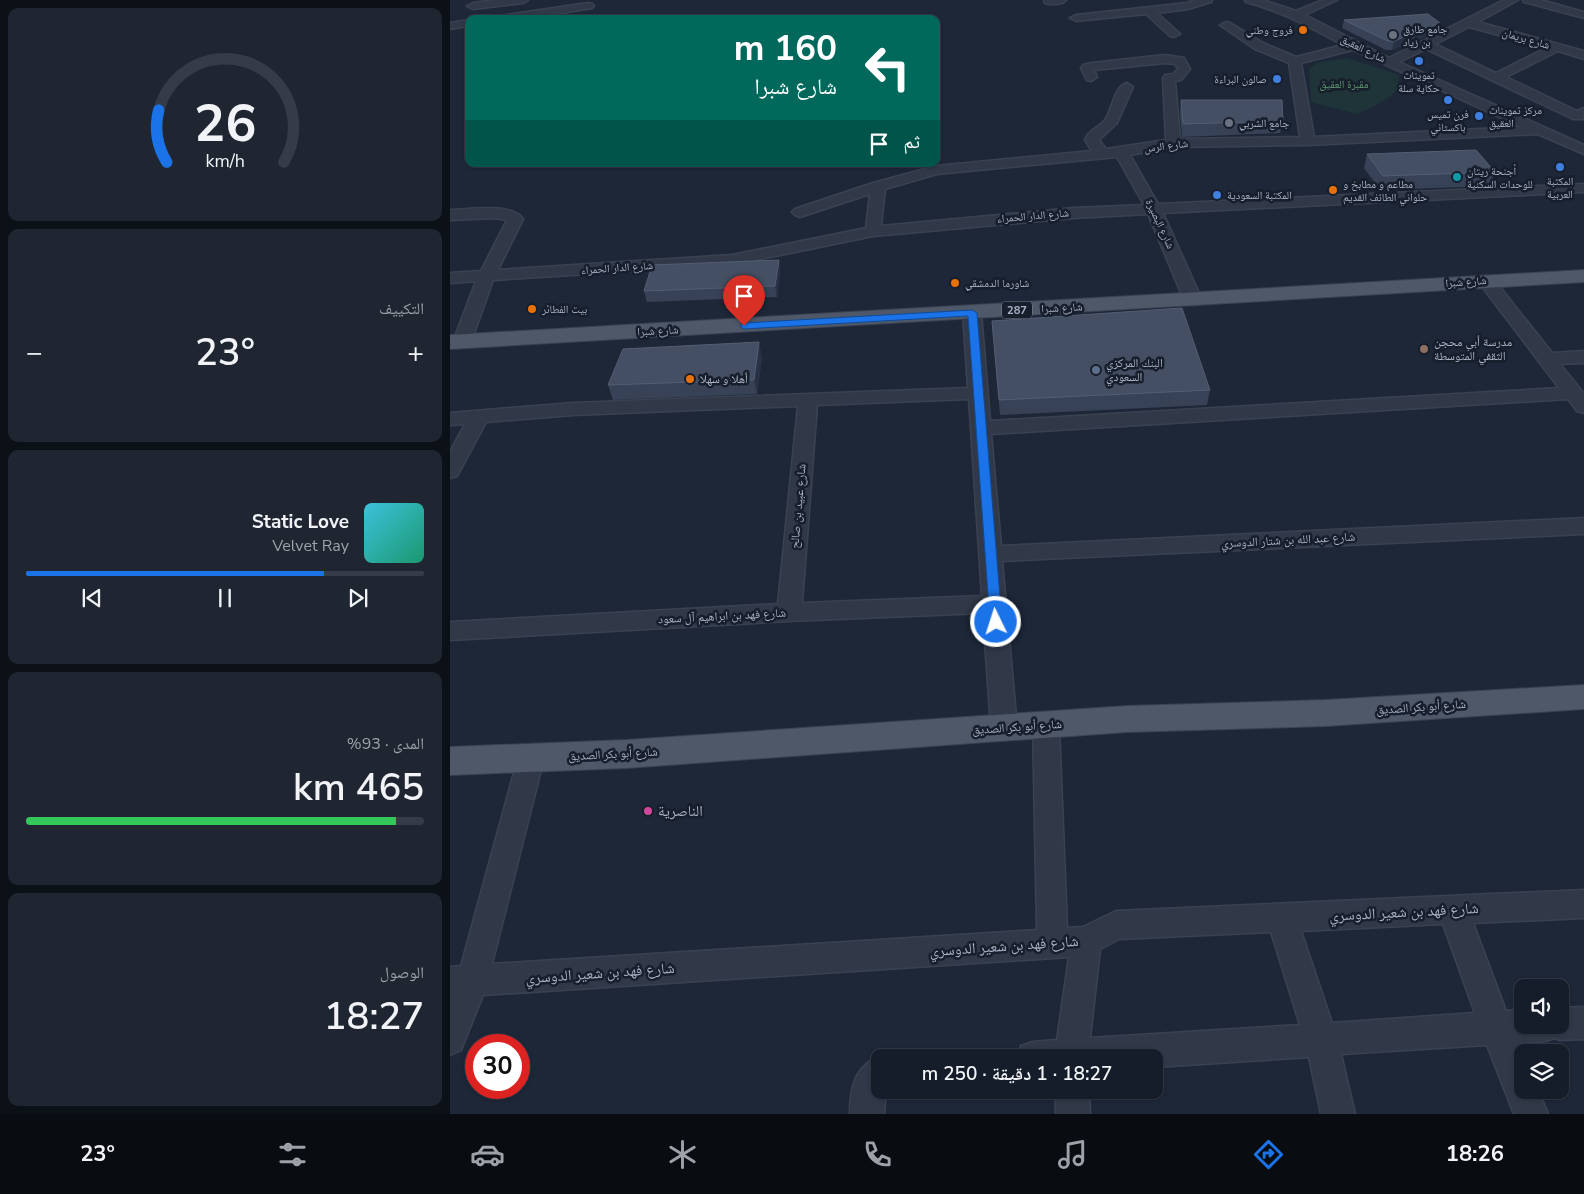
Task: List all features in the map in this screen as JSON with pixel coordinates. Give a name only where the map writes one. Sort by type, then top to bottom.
[{"type":"main road","name":"شارع شبرا","points":[[456,342],[1584,276]]},
{"type":"main road","name":"شارع أبو بكر الصديق","points":[[450,761],[636,753],[1127,719],[1326,713],[1584,697]]},
{"type":"street","points":[[473,3],[523,0]]},
{"type":"street","points":[[1060,6],[1148,10],[1188,6],[1207,0]]},
{"type":"street","name":"شارع العقيق","points":[[1250,0],[1273,4],[1354,46],[1584,150]]},
{"type":"street","points":[[1296,15],[1332,0]]},
{"type":"street","points":[[1495,0],[1510,2]]},
{"type":"street","points":[[1528,0],[1584,15]]},
{"type":"street","points":[[1390,62],[1510,2]]},
{"type":"street","points":[[514,15],[546,6],[588,3]]},
{"type":"street","points":[[1060,6],[1088,28]]},
{"type":"street","points":[[1148,10],[1174,34]]},
{"type":"street","name":"شارع بريمان","points":[[1468,23],[1584,56]]},
{"type":"street","points":[[450,26],[465,24]]},
{"type":"street","points":[[1226,25],[1259,46],[1295,61],[1354,46]]},
{"type":"street","points":[[1425,44],[1581,114]]},
{"type":"street","points":[[1497,77],[1555,48]]},
{"type":"street","points":[[1091,77],[1086,68],[1092,66],[1165,59],[1180,61],[1184,69],[1177,77],[1169,78],[1173,143]]},
{"type":"street","points":[[1295,61],[1296,107],[1308,141]]},
{"type":"street","points":[[1102,154],[1092,140],[1092,136],[1110,123],[1127,87]]},
{"type":"street","points":[[1170,107],[1188,107]]},
{"type":"street","name":"شارع الرس","points":[[800,212],[878,186],[936,170],[1121,152],[1173,143],[1308,141],[1538,130]]},
{"type":"street","points":[[1454,133],[1467,148]]},
{"type":"street","name":"شارع البصيرة","points":[[1121,152],[1154,210],[1193,300]]},
{"type":"street","points":[[1493,177],[1506,192]]},
{"type":"street","points":[[873,231],[878,186]]},
{"type":"street","name":"شارع الدار الحمراء","points":[[450,278],[732,260],[873,231],[1074,213],[1584,188]]},
{"type":"street","points":[[450,215],[502,213],[511,215],[515,219],[456,342]]},
{"type":"street","points":[[1486,281],[1578,400]]},
{"type":"street","points":[[972,313],[1004,727]]},
{"type":"street","points":[[1547,359],[1584,357]]},
{"type":"street","points":[[450,419],[574,409],[979,392]]},
{"type":"street","name":"شارع عبيد بن صالح","points":[[789,612],[808,400]]},
{"type":"street","points":[[981,428],[1578,400]]},
{"type":"street","points":[[450,471],[478,418]]},
{"type":"street","name":"شارع عبد الله بن شتار الدوسري","points":[[991,554],[1584,526]]},
{"type":"street","name":"شارع فهد بن ابراهيم آل سعود","points":[[450,631],[789,612],[995,604]]},
{"type":"street","points":[[1046,724],[1052,943]]},
{"type":"street","points":[[450,1040],[461,982],[531,758]]},
{"type":"street","name":"شارع فهد بن شعير الدوسري","points":[[461,982],[1086,941],[1116,925],[1584,904]]},
{"type":"street","points":[[1453,910],[1496,1027],[1531,1114]]},
{"type":"street","points":[[1282,918],[1321,1039],[1338,1114]]},
{"type":"street","points":[[1072,1049],[1086,941]]},
{"type":"street","points":[[1569,1024],[1584,1023]]},
{"type":"street","points":[[1163,1050],[1514,1026]]},
{"type":"street","points":[[867,1114],[867,1094],[871,1084]]},
{"type":"street","points":[[1072,1099],[1073,1114]]},
{"type":"green space","name":"مقبرة العقيق","points":[[1347,58],[1399,75],[1398,88],[1391,96],[1357,114],[1311,102],[1309,69],[1317,63]]},
{"type":"building","points":[[1428,14],[1440,23],[1394,41],[1388,41],[1344,20]]},
{"type":"building","points":[[1181,100],[1282,100],[1283,121],[1183,124]]},
{"type":"building","points":[[1476,150],[1495,172],[1383,176],[1367,154]]},
{"type":"building","points":[[779,260],[775,286],[644,291],[652,265]]},
{"type":"building","name":"البنك المركزي السعودي","points":[[1182,308],[1210,390],[999,400],[992,321]]},
{"type":"building","points":[[759,342],[754,380],[608,385],[623,349]]},
{"type":"place","name":"فروج وطني","points":[[1303,30]]},
{"type":"place","name":"جامع طارق بن زياد","points":[[1393,35]]},
{"type":"place","name":"تموينات حكاية سلة","points":[[1419,61]]},
{"type":"place","name":"صالون البراءة","points":[[1277,79]]},
{"type":"place","name":"فرن تميس باكستاني","points":[[1448,100]]},
{"type":"place","name":"مركز تموينات العقيق","points":[[1479,116]]},
{"type":"place","name":"جامع الشربي","points":[[1229,123]]},
{"type":"place","name":"المكتبة العربية","points":[[1560,167]]},
{"type":"place","name":"أجنحة ريتان للوحدات السكنية","points":[[1457,177]]},
{"type":"place","name":"مطاعم و مطابخ و حلواني الطائف القديم","points":[[1333,190]]},
{"type":"place","name":"المكتبة السعودية","points":[[1217,195]]},
{"type":"place","name":"شاورما الدمشقي","points":[[955,283]]},
{"type":"place","name":"بيت الفطائر","points":[[532,309]]},
{"type":"place","name":"مدرسة أبي محجن الثقفي المتوسطة","points":[[1424,349]]},
{"type":"place","name":"البنك المركزي السعودي","points":[[1096,370]]},
{"type":"place","name":"أهلا و سهلا","points":[[690,379]]},
{"type":"place","name":"الناصرية","points":[[648,811]]},
{"type":"route","points":[[744,326],[972,313],[996,622]]}]
